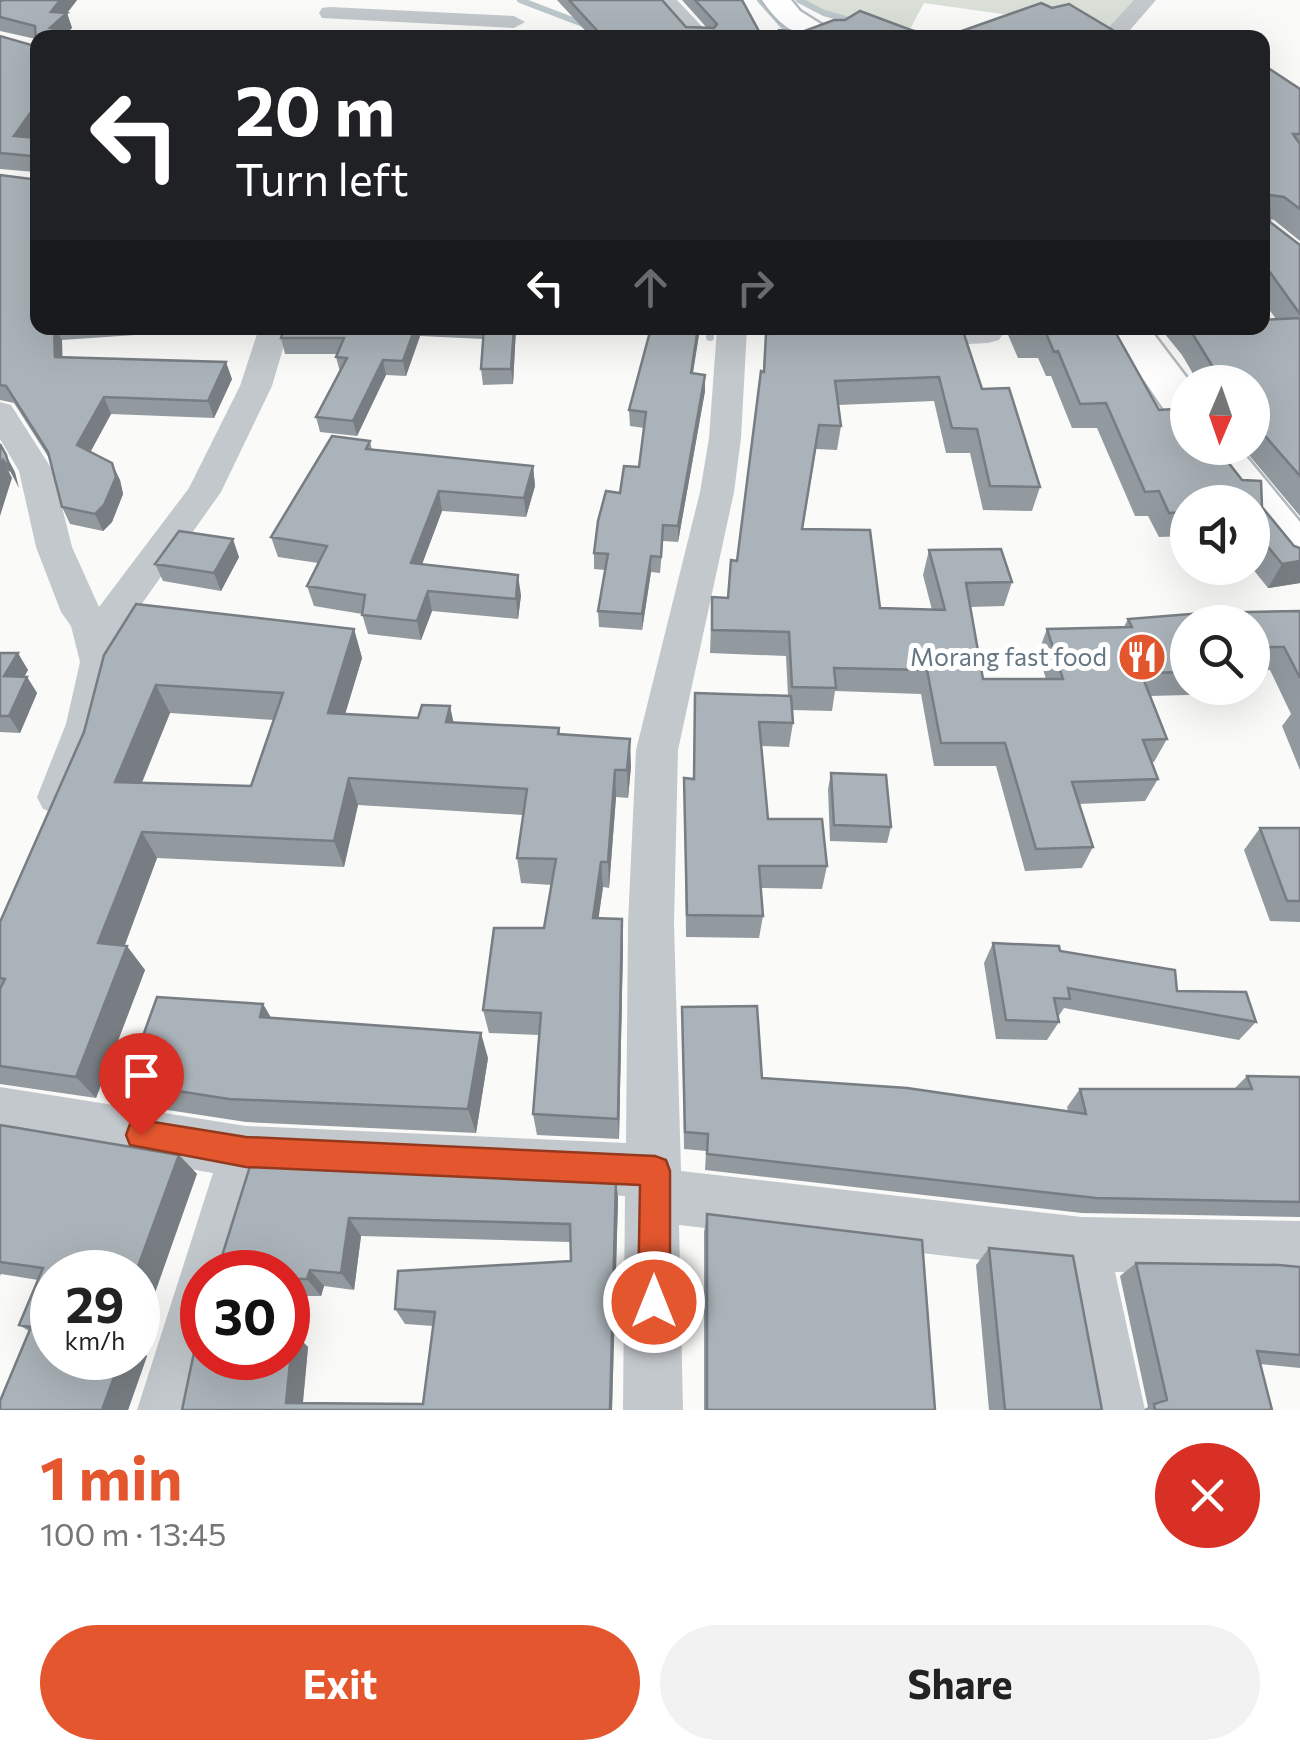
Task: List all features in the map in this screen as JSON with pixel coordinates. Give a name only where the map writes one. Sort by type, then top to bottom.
[{"type":"main road","points":[[776,0],[790,16],[814,30]]},
{"type":"main road","points":[[1133,335],[1170,386]]},
{"type":"main road","points":[[1228,465],[1300,556]]},
{"type":"street","points":[[665,0],[694,30]]},
{"type":"street","points":[[1118,30],[1146,0]]},
{"type":"street","points":[[315,30],[333,6],[448,8],[514,22]]},
{"type":"street","points":[[94,642],[204,492],[256,386],[272,335]]},
{"type":"street","points":[[889,339],[968,335]]},
{"type":"street","points":[[654,1410],[651,924],[657,750],[717,492],[744,340]]},
{"type":"street","points":[[0,412],[36,471],[54,547],[80,612],[88,620],[98,662],[86,724],[44,834]]},
{"type":"street","points":[[0,1112],[246,1152],[655,1183],[1082,1244],[1300,1248]]},
{"type":"street","points":[[216,1250],[246,1152]]},
{"type":"street","points":[[1082,1244],[1116,1410]]},
{"type":"street","points":[[167,1410],[180,1367]]},
{"type":"shaded area","points":[[799,0],[1146,0],[1116,30],[924,3],[910,30],[849,21]]},
{"type":"building","points":[[60,0],[51,12],[67,13],[50,28],[58,30],[35,30],[35,26],[0,17],[0,1]]},
{"type":"building","points":[[569,0],[662,0],[686,27],[714,28],[717,24],[695,0],[742,0],[758,30],[597,30]]},
{"type":"building","points":[[1041,3],[1052,8],[1069,4],[1113,30],[965,30]]},
{"type":"building","points":[[860,11],[911,30],[807,30],[845,20]]},
{"type":"building","points":[[0,36],[30,45],[30,113],[14,136],[30,137],[30,156],[0,153]]},
{"type":"building","points":[[1270,69],[1300,89],[1300,134],[1293,134],[1300,144],[1300,209],[1284,197],[1270,195]]},
{"type":"building","points":[[0,175],[30,179],[30,335],[54,335],[55,357],[226,362],[208,401],[104,397],[77,445],[112,463],[116,477],[104,505],[95,514],[62,507],[48,452],[6,386],[0,385]]},
{"type":"building","points":[[1270,222],[1300,245],[1300,314],[1270,272]]},
{"type":"building","points":[[1300,318],[1300,476],[1270,442],[1270,365],[1212,365],[1193,335],[1270,335],[1270,320]]},
{"type":"building","points":[[412,335],[403,361],[383,360],[353,421],[316,417],[347,358],[336,357],[344,338],[281,338]]},
{"type":"building","points":[[483,335],[513,335],[511,369],[481,369]]},
{"type":"building","points":[[649,335],[697,335],[691,373],[705,375],[678,526],[663,525],[661,557],[651,556],[642,614],[598,611],[608,554],[594,553],[606,491],[620,493],[624,466],[639,467],[646,412],[629,410]]},
{"type":"building","points":[[766,335],[964,335],[982,389],[1009,388],[1040,487],[990,486],[977,429],[952,428],[939,377],[835,381],[841,426],[819,425],[802,529],[870,530],[880,608],[945,610],[929,550],[1001,549],[1012,582],[966,583],[983,679],[1063,679],[1047,629],[1132,627],[1128,619],[1170,616],[1170,672],[1141,673],[1167,739],[1143,740],[1158,779],[1072,782],[1093,847],[1036,849],[1005,743],[941,743],[927,670],[834,668],[836,688],[792,687],[789,632],[712,630],[712,597],[728,598],[731,560],[737,561],[761,371],[764,372]]},
{"type":"building","points":[[1047,335],[1117,335],[1159,410],[1170,409],[1170,465],[1230,465],[1242,480],[1261,481],[1261,485],[1170,485],[1169,513],[1159,491],[1145,492],[1106,403],[1080,404],[1058,351],[1054,352]]},
{"type":"building","points":[[332,436],[370,441],[366,449],[533,466],[524,498],[439,491],[411,563],[518,575],[516,599],[428,591],[417,621],[362,615],[365,595],[307,586],[327,546],[271,537]]},
{"type":"building","points":[[0,444],[10,471],[3,460],[0,469]]},
{"type":"building","points":[[1270,517],[1300,548],[1300,561],[1282,564],[1270,549]]},
{"type":"building","points":[[179,531],[233,539],[214,573],[155,564]]},
{"type":"building","points":[[136,604],[354,629],[328,713],[418,718],[422,705],[450,706],[446,722],[559,728],[558,734],[630,739],[627,770],[615,770],[608,862],[601,862],[593,918],[622,919],[618,1119],[533,1114],[541,1013],[483,1010],[494,928],[544,928],[556,859],[517,858],[527,789],[349,778],[334,841],[142,832],[98,943],[127,946],[76,1077],[0,1066],[0,989],[5,979],[0,978],[0,922],[84,732],[104,655]],"holes":[[[156,685],[283,693],[251,786],[115,782]]]},
{"type":"building","points":[[1300,611],[1300,678],[1284,647],[1270,647],[1270,612]]},
{"type":"building","points":[[0,653],[18,653],[4,676],[27,677],[9,716],[0,716]]},
{"type":"building","points":[[695,693],[791,696],[793,723],[759,722],[768,819],[822,819],[827,866],[759,866],[763,916],[687,915],[684,778],[694,779]]},
{"type":"building","points":[[831,773],[886,775],[891,827],[834,825]]},
{"type":"building","points":[[1260,828],[1300,828],[1300,901],[1287,901]]},
{"type":"building","points":[[993,943],[1059,946],[1060,951],[1175,970],[1177,991],[1246,992],[1256,1022],[1068,988],[1070,999],[1054,998],[1059,1022],[1006,1020]]},
{"type":"building","points":[[157,997],[263,1004],[260,1017],[481,1033],[468,1109],[229,1099],[126,1083]]},
{"type":"building","points":[[757,1006],[762,1078],[907,1088],[1086,1114],[1080,1089],[1252,1089],[1247,1076],[1300,1077],[1300,1202],[1096,1198],[707,1154],[708,1134],[685,1132],[682,1007]]},
{"type":"building","points":[[0,1125],[179,1155],[144,1250],[30,1250],[30,1266],[0,1262]]},
{"type":"building","points":[[251,1163],[616,1180],[610,1410],[182,1410],[188,1380],[288,1380],[286,1403],[423,1404],[435,1312],[395,1309],[398,1271],[571,1261],[570,1224],[349,1218],[341,1273],[310,1270],[310,1250],[224,1250]]},
{"type":"building","points":[[707,1214],[922,1240],[935,1410],[707,1410]]},
{"type":"building","points":[[989,1248],[1073,1256],[1102,1410],[1005,1410]]},
{"type":"building","points":[[1136,1263],[1300,1267],[1300,1355],[1257,1351],[1272,1410],[1155,1410],[1154,1404],[1167,1400]]},
{"type":"building","points":[[30,1299],[30,1327],[19,1325]]},
{"type":"building","points":[[30,1329],[30,1380],[113,1380],[102,1410],[0,1410],[0,1401]]},
{"type":"waterway","points":[[520,0],[593,30]]},
{"type":"waterway","points":[[760,0],[789,30]]},
{"type":"waterway","points":[[799,0],[824,13],[856,22]]},
{"type":"place","name":"Morang fast food","points":[[1142,657]]},
{"type":"route","points":[[141,1135],[246,1152],[655,1171],[654,1302]]}]
